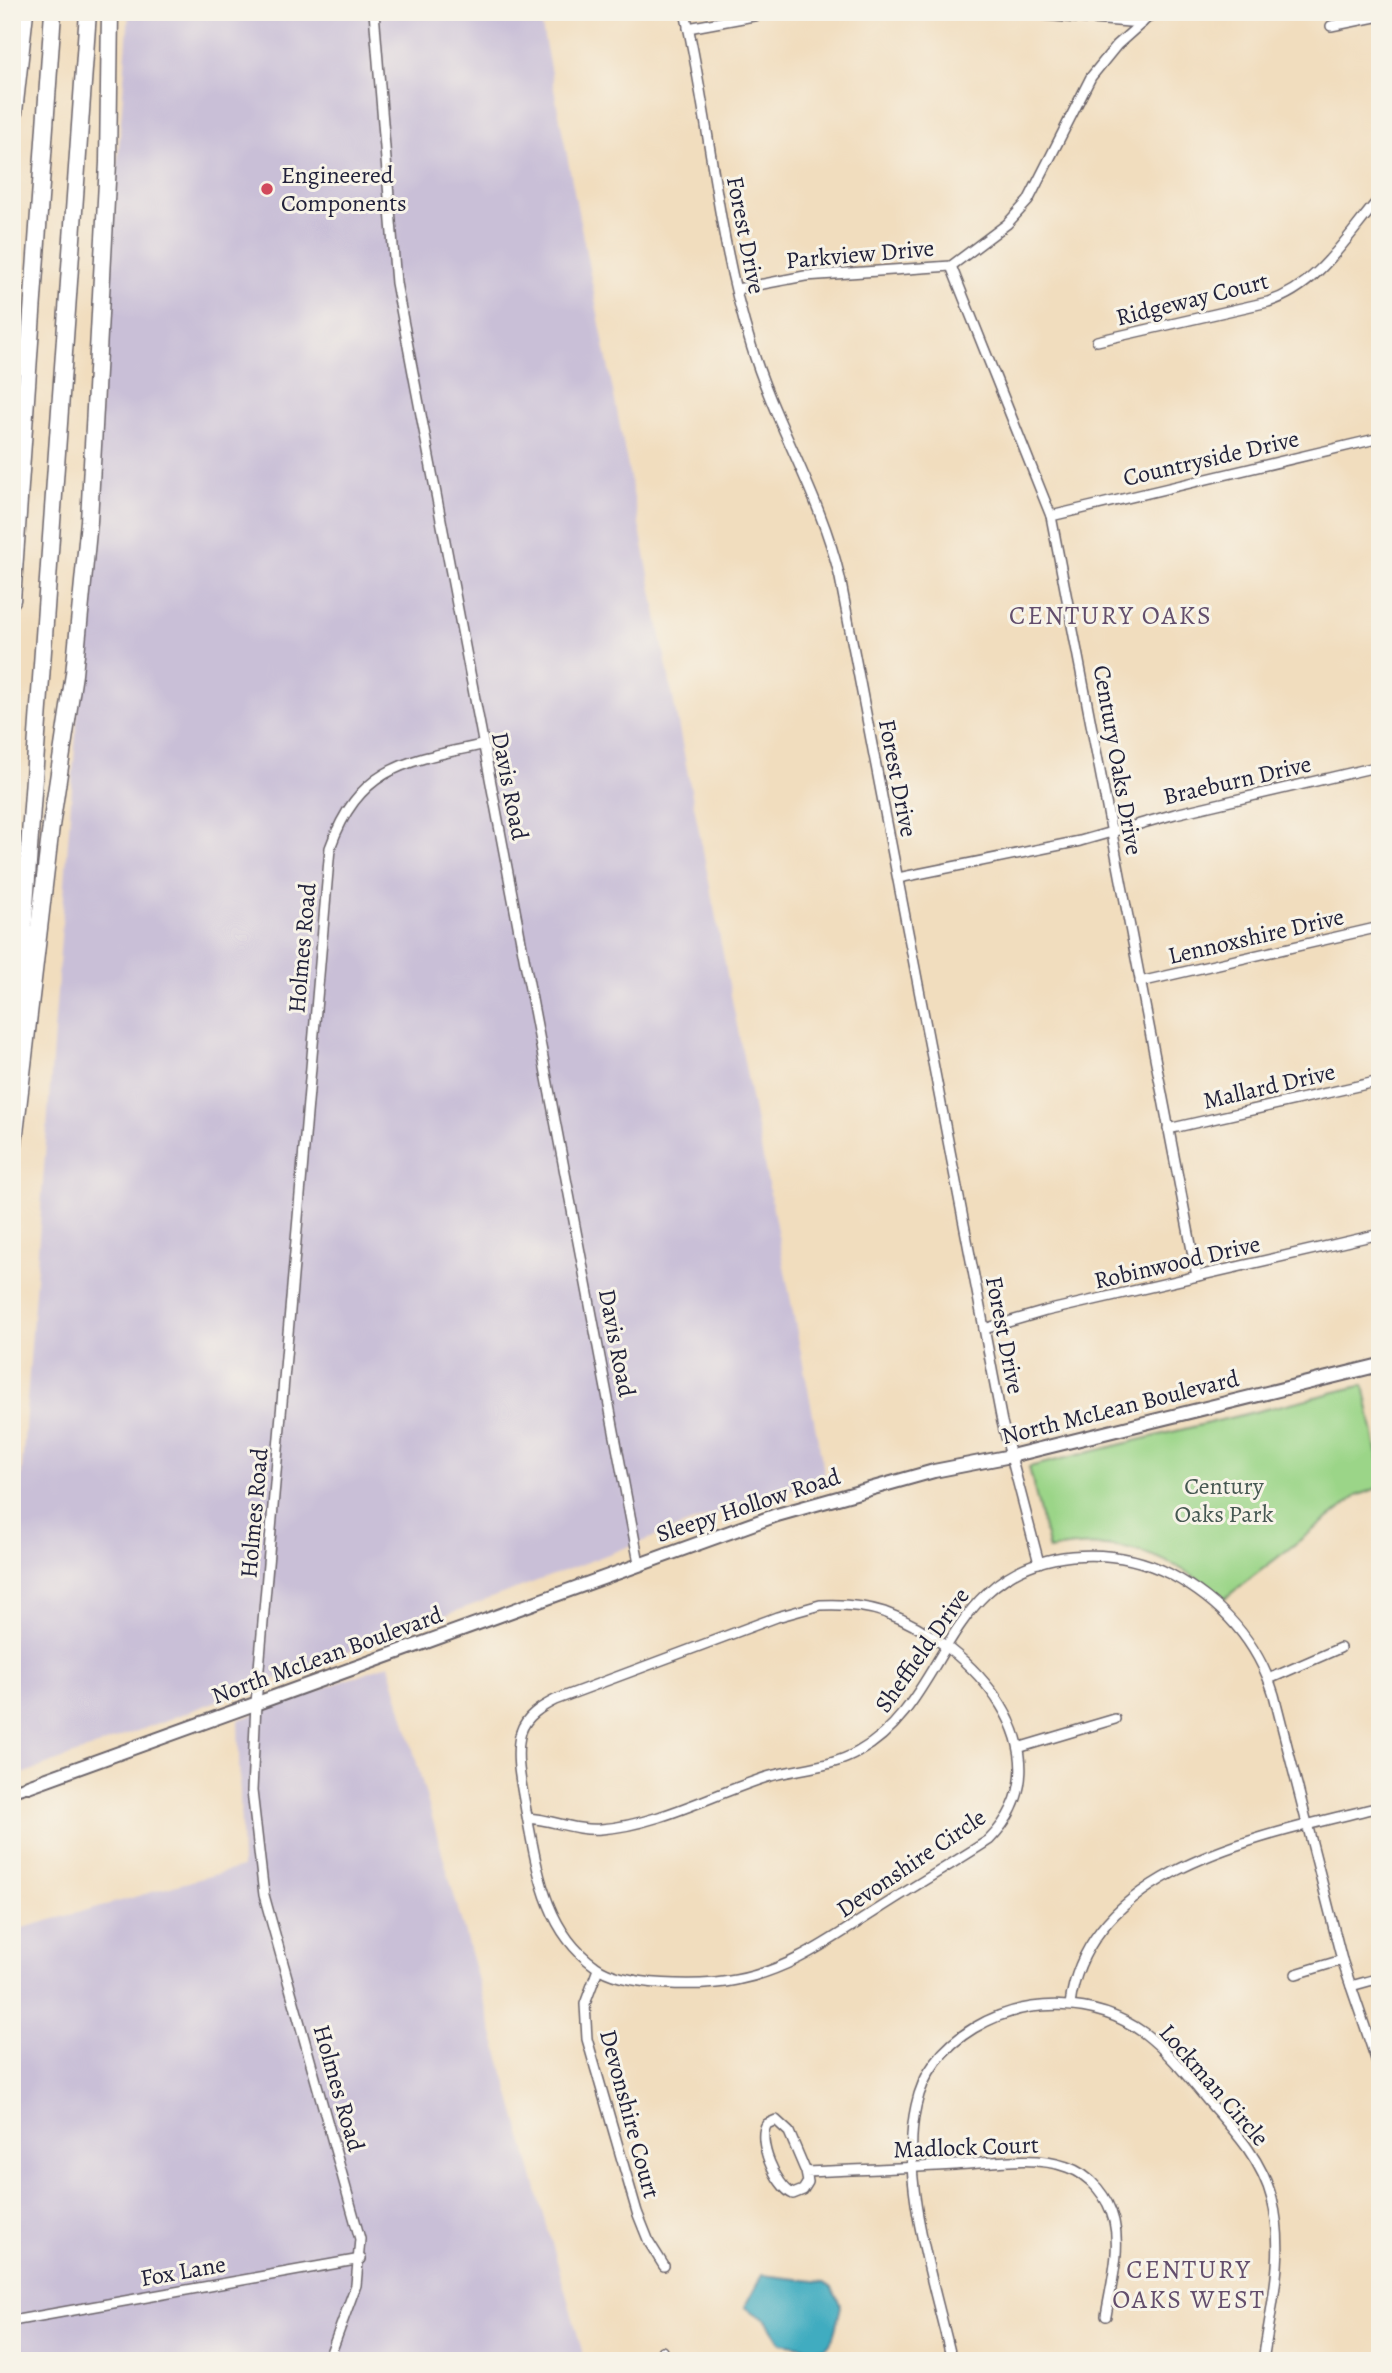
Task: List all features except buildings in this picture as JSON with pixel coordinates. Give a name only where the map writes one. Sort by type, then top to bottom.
[{"type":"highway","points":[[12,130],[25,12]]},
{"type":"highway","points":[[12,600],[54,12]]},
{"type":"highway","points":[[12,1086],[88,12]]},
{"type":"highway","points":[[12,1159],[51,826],[74,674],[89,520],[108,163],[110,12]]},
{"type":"main road","name":"North McLean Boulevard","points":[[870,1488],[1380,1365]]},
{"type":"main road","name":"Sleepy Hollow Road","points":[[639,1563],[777,1515],[870,1488]]},
{"type":"main road","name":"North McLean Boulevard","points":[[28,1786],[639,1563]]},
{"type":"street","name":"Davis Road","points":[[374,12],[396,283],[639,1563]]},
{"type":"street","name":"Forest Drive","points":[[685,12],[737,289],[751,347],[833,546],[984,1329],[1011,1456],[1039,1563]]},
{"type":"street","points":[[688,28],[775,12]]},
{"type":"street","points":[[1006,12],[1142,23]]},
{"type":"street","name":"Parkview Drive","points":[[737,289],[805,276],[951,266],[1007,224],[1028,201],[1091,77],[1117,45],[1154,12]]},
{"type":"street","points":[[1331,26],[1380,16]]},
{"type":"street","name":"Ridgeway Court","points":[[1097,341],[1268,302],[1293,293],[1319,272],[1380,198]]},
{"type":"street","name":"Century Oaks Drive","points":[[951,266],[1051,516],[1197,1276]]},
{"type":"street","name":"Countryside Drive","points":[[1051,516],[1380,438]]},
{"type":"street","name":"Holmes Road","points":[[328,2361],[352,2299],[360,2259],[356,2218],[264,1895],[252,1791],[256,1703],[330,848],[346,810],[370,781],[413,759],[482,745]]},
{"type":"street","name":"Braeburn Drive","points":[[898,878],[1080,841],[1380,766]]},
{"type":"street","name":"Lennoxshire Drive","points":[[1140,982],[1380,927]]},
{"type":"street","name":"Mallard Drive","points":[[1168,1129],[1380,1081]]},
{"type":"street","name":"Robinwood Drive","points":[[984,1329],[1380,1234]]},
{"type":"street","name":"Sheffield Drive","points":[[528,1818],[586,1829],[622,1826],[770,1776],[840,1760],[873,1743],[895,1723],[967,1613],[988,1591],[1039,1563],[1067,1557],[1110,1556],[1163,1571],[1197,1590],[1226,1615],[1253,1648],[1269,1679],[1342,1960],[1380,2071]]},
{"type":"street","name":"Devonshire Circle","points":[[820,1605],[855,1605],[886,1613],[944,1647],[987,1687],[1007,1717],[1021,1746],[1024,1771],[1019,1796],[1012,1814],[989,1840],[792,1964],[736,1980],[694,1984],[638,1979],[598,1969],[572,1943],[549,1908],[537,1872],[519,1767],[522,1730],[537,1711],[555,1700],[777,1617],[820,1605]]},
{"type":"street","points":[[1269,1679],[1340,1648]]},
{"type":"street","points":[[1021,1746],[1115,1719]]},
{"type":"street","points":[[12,1791],[28,1786]]},
{"type":"street","points":[[1070,2005],[1076,1978],[1091,1949],[1116,1913],[1141,1891],[1192,1861],[1308,1825],[1371,1809]]},
{"type":"street","points":[[1296,1974],[1342,1960]]},
{"type":"street","name":"Devonshire Court","points":[[598,1969],[585,2004],[587,2039],[637,2212],[649,2242],[664,2266]]},
{"type":"street","points":[[1351,1986],[1380,1978]]},
{"type":"street","name":"Lockman Circle","points":[[952,2361],[912,2182],[914,2116],[919,2094],[930,2068],[947,2048],[980,2024],[1013,2011],[1070,2005],[1098,2011],[1128,2023],[1154,2041],[1237,2134],[1258,2165],[1271,2196],[1279,2244],[1263,2361]]},
{"type":"street","points":[[776,2120],[785,2126],[806,2172],[808,2182],[803,2190],[793,2194],[787,2192],[779,2181],[764,2142],[763,2132],[767,2124],[776,2120]]},
{"type":"street","name":"Madlock Court","points":[[806,2172],[1045,2162],[1067,2167],[1087,2177],[1103,2194],[1114,2218],[1117,2236],[1106,2316]]},
{"type":"street","name":"Fox Lane","points":[[12,2320],[360,2259]]},
{"type":"shaded area","points":[[129,12],[539,12],[826,1481],[763,1496],[12,1778],[12,1604]]},
{"type":"shaded area","points":[[389,1664],[585,2361],[12,2361],[12,1931],[242,1867],[238,1720]]},
{"type":"green space","name":"Century Oaks Park","points":[[1364,1385],[1380,1465],[1380,1487],[1357,1496],[1225,1598],[1184,1570],[1143,1553],[1098,1546],[1049,1550],[1029,1467]]},
{"type":"water","points":[[762,2275],[823,2282],[832,2288],[841,2306],[829,2344],[818,2349],[781,2343],[766,2320],[745,2307]]},
{"type":"place","name":"Engineered Components","points":[[267,189]]},
{"type":"district","name":"CENTURY OAKS","points":[[1111,615]]},
{"type":"district","name":"CENTURY OAKS WEST","points":[[1189,2284]]}]
